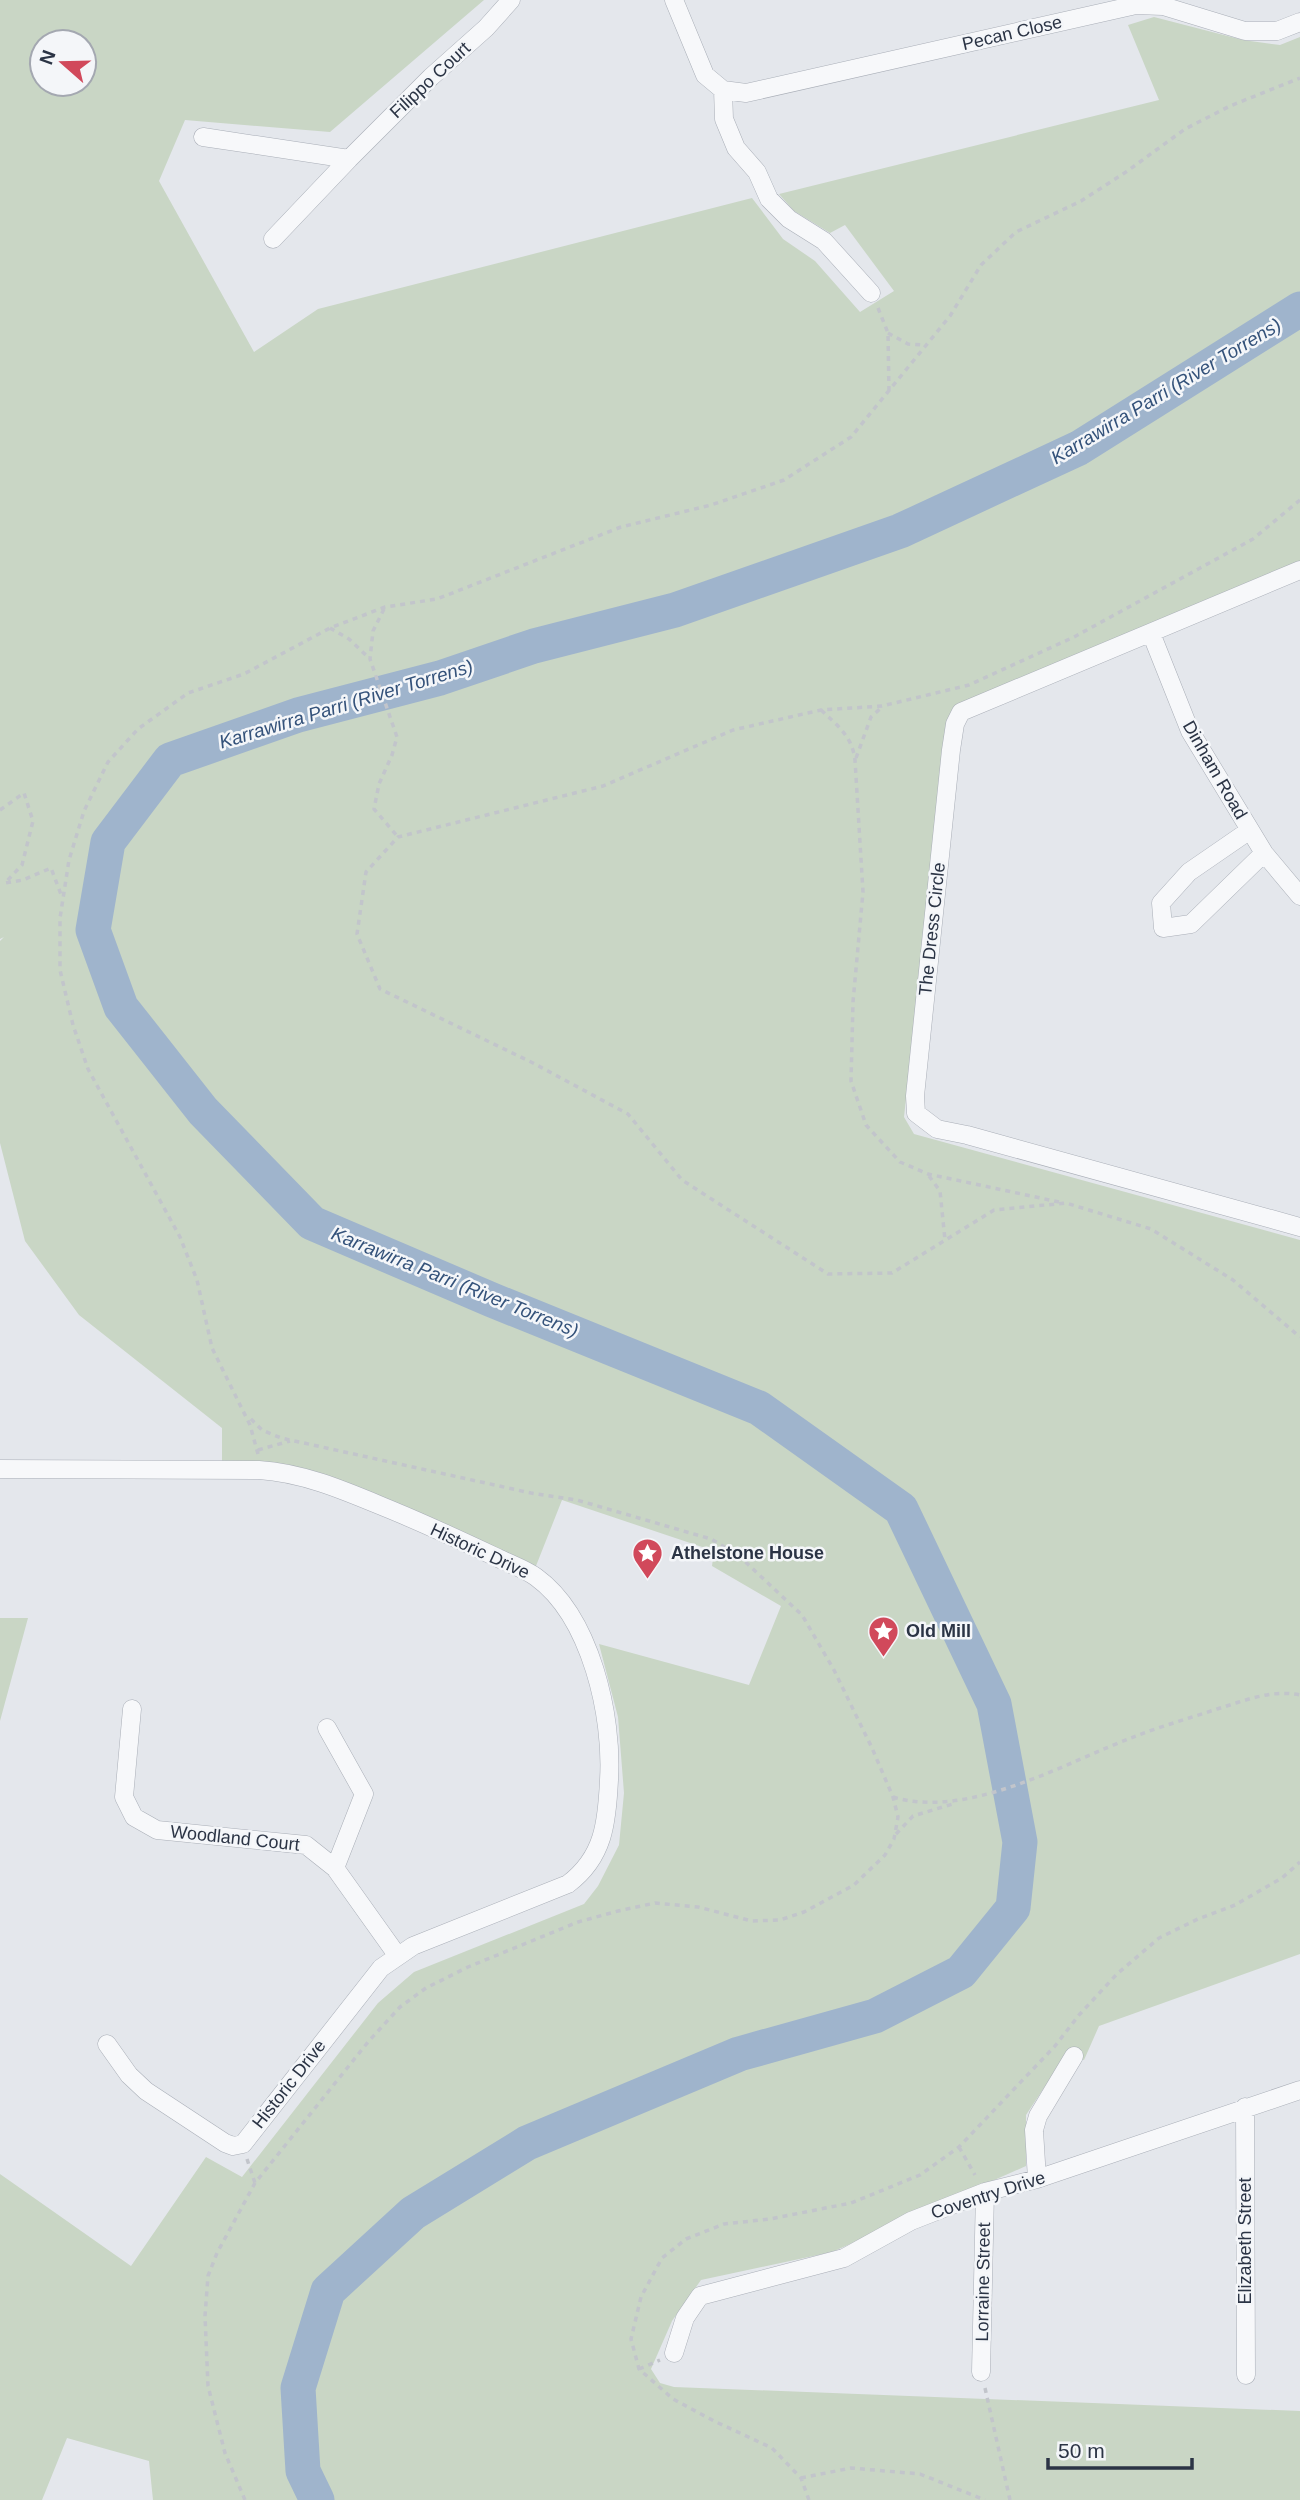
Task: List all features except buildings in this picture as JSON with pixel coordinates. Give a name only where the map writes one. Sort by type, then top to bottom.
[{"type":"street","name":"Filippo Court","points":[[274,239],[430,77],[486,29],[510,0]]},
{"type":"street","points":[[674,0],[705,75],[723,90],[724,119],[736,148],[757,172],[769,199],[789,219],[824,241],[872,293]]},
{"type":"street","name":"Pecan Close","points":[[723,90],[746,93],[1136,5],[1163,6],[1245,31],[1277,32],[1300,22]]},
{"type":"street","points":[[203,137],[349,159]]},
{"type":"street","name":"The Dress Circle","points":[[1300,570],[961,712],[955,724],[950,750],[915,1096],[916,1113],[937,1129],[1300,1227]]},
{"type":"street","name":"Dinham Road","points":[[1151,633],[1190,731],[1264,853],[1300,896]]},
{"type":"street","points":[[1250,830],[1189,872],[1161,903],[1163,928],[1191,924],[1264,853]]},
{"type":"street","name":"Historic Drive","points":[[0,1469],[259,1470],[295,1474],[409,1518],[534,1576],[554,1593],[571,1616],[600,1680],[611,1752],[605,1825],[595,1856],[582,1873],[568,1884],[422,1942],[397,1955],[366,1985],[243,2144]]},
{"type":"street","name":"Woodland Court","points":[[132,1709],[124,1797],[134,1817],[157,1830],[306,1845],[335,1868],[397,1955]]},
{"type":"street","points":[[327,1728],[364,1794],[335,1868]]},
{"type":"street","points":[[107,2044],[129,2075],[146,2091],[225,2143],[233,2146],[243,2144]]},
{"type":"street","points":[[1037,2179],[1033,2152],[1038,2116],[1074,2056]]},
{"type":"street","name":"Coventry Drive","points":[[674,2353],[685,2318],[700,2296],[844,2258],[911,2221],[985,2192],[1037,2179],[1300,2091]]},
{"type":"street","name":"Elizabeth Street","points":[[1245,2108],[1246,2375]]},
{"type":"street","name":"Lorraine Street","points":[[981,2372],[985,2192]]},
{"type":"path","points":[[259,1470],[258,1450],[245,1413],[212,1348],[197,1280],[180,1237],[88,1069],[72,1025],[60,970],[60,918],[69,860],[84,811],[108,762],[138,729],[188,693],[244,674],[330,628],[385,607],[437,598],[621,527],[711,505],[784,480],[850,437],[889,393],[923,345],[950,316],[981,265],[1016,232],[1081,201],[1185,129],[1300,78]]},
{"type":"path","points":[[872,293],[888,334],[889,393]]},
{"type":"path","points":[[888,334],[908,344],[923,345]]},
{"type":"path","points":[[1066,1203],[995,1210],[892,1273],[828,1274],[681,1180],[628,1114],[533,1063],[380,989],[357,934],[366,872],[398,837],[603,786],[733,730],[821,710],[882,706],[969,685],[1074,637],[1253,538],[1300,500]]},
{"type":"path","points":[[370,659],[373,631],[385,607]]},
{"type":"path","points":[[330,628],[349,639],[370,659],[397,737],[379,783],[374,809],[398,837]]},
{"type":"path","points":[[855,760],[871,718],[882,706]]},
{"type":"path","points":[[821,710],[853,745],[855,760],[863,892],[853,1002],[851,1081],[866,1125],[900,1162],[928,1174],[1066,1203],[1151,1229],[1233,1280],[1300,1337]]},
{"type":"path","points":[[0,810],[23,793],[33,821],[22,865],[5,883],[23,880],[51,868],[63,899]]},
{"type":"path","points":[[928,1174],[940,1191],[945,1240]]},
{"type":"path","points":[[245,1413],[262,1430],[291,1440],[531,1493],[577,1500],[711,1539],[738,1555],[802,1615],[834,1670],[893,1797],[898,1816],[894,1839]]},
{"type":"path","points":[[258,1450],[291,1440]]},
{"type":"path","points":[[245,2500],[225,2453],[208,2386],[205,2316],[208,2276],[217,2253],[255,2183],[368,2042],[400,2007],[426,1988],[468,1967],[578,1922],[655,1903],[698,1907],[752,1921],[780,1920],[804,1912],[854,1885],[885,1855],[900,1828],[913,1816],[1058,1770],[1136,1736],[1266,1694],[1300,1695]]},
{"type":"path","points":[[893,1797],[912,1803],[962,1801]]},
{"type":"path","points":[[809,2500],[801,2478],[772,2448],[673,2399],[639,2369],[631,2339],[641,2297],[662,2258],[686,2239],[724,2224],[770,2219],[851,2203],[920,2175],[959,2147],[1055,2046],[1117,1974],[1159,1938],[1198,1919],[1236,1905],[1282,1878],[1300,1862]]},
{"type":"path","points":[[243,2144],[255,2183]]},
{"type":"path","points":[[959,2147],[985,2192]]},
{"type":"path","points":[[981,2372],[1010,2500]]},
{"type":"path","points":[[801,2478],[851,2468],[920,2474],[985,2500]]},
{"type":"green space","points":[[0,0],[484,0],[330,132],[185,120],[159,181],[254,352],[318,309],[752,198],[783,239],[815,261],[860,312],[894,291],[845,225],[830,233],[794,211],[779,194],[1159,100],[1128,25],[1154,17],[1243,40],[1280,45],[1300,37],[1300,564],[948,718],[904,1117],[914,1134],[1300,1240],[1300,1954],[1099,2026],[1084,2060],[1067,2053],[1026,2115],[1026,2166],[832,2252],[701,2280],[672,2321],[651,2369],[660,2383],[674,2387],[1300,2411],[1300,2500],[153,2500],[149,2461],[67,2438],[42,2500],[0,2500],[0,2174],[131,2266],[206,2157],[242,2177],[378,2003],[414,1972],[584,1904],[598,1886],[619,1845],[624,1793],[618,1717],[599,1644],[749,1685],[781,1606],[712,1566],[714,1551],[562,1500],[534,1571],[395,1506],[222,1467],[222,1428],[79,1315],[25,1241],[0,1143],[0,941],[4,937],[0,939]]},
{"type":"green space","points":[[0,1618],[28,1618],[0,1721]]},
{"type":"waterway","name":"Karrawirra Parri (River Torrens)","points":[[317,2500],[303,2471],[298,2388],[328,2291],[413,2213],[527,2143],[739,2054],[875,2016],[961,1972],[1013,1908],[1020,1842],[994,1704],[901,1509],[759,1408],[492,1300],[312,1223],[203,1111],[121,1007],[93,930],[108,842],[170,760],[298,715],[440,678],[534,646],[675,610],[900,531],[1079,448],[1300,309]]},
{"type":"place","name":"Athelstone House","points":[[648,1580]]},
{"type":"place","name":"Old Mill","points":[[883,1658]]}]
